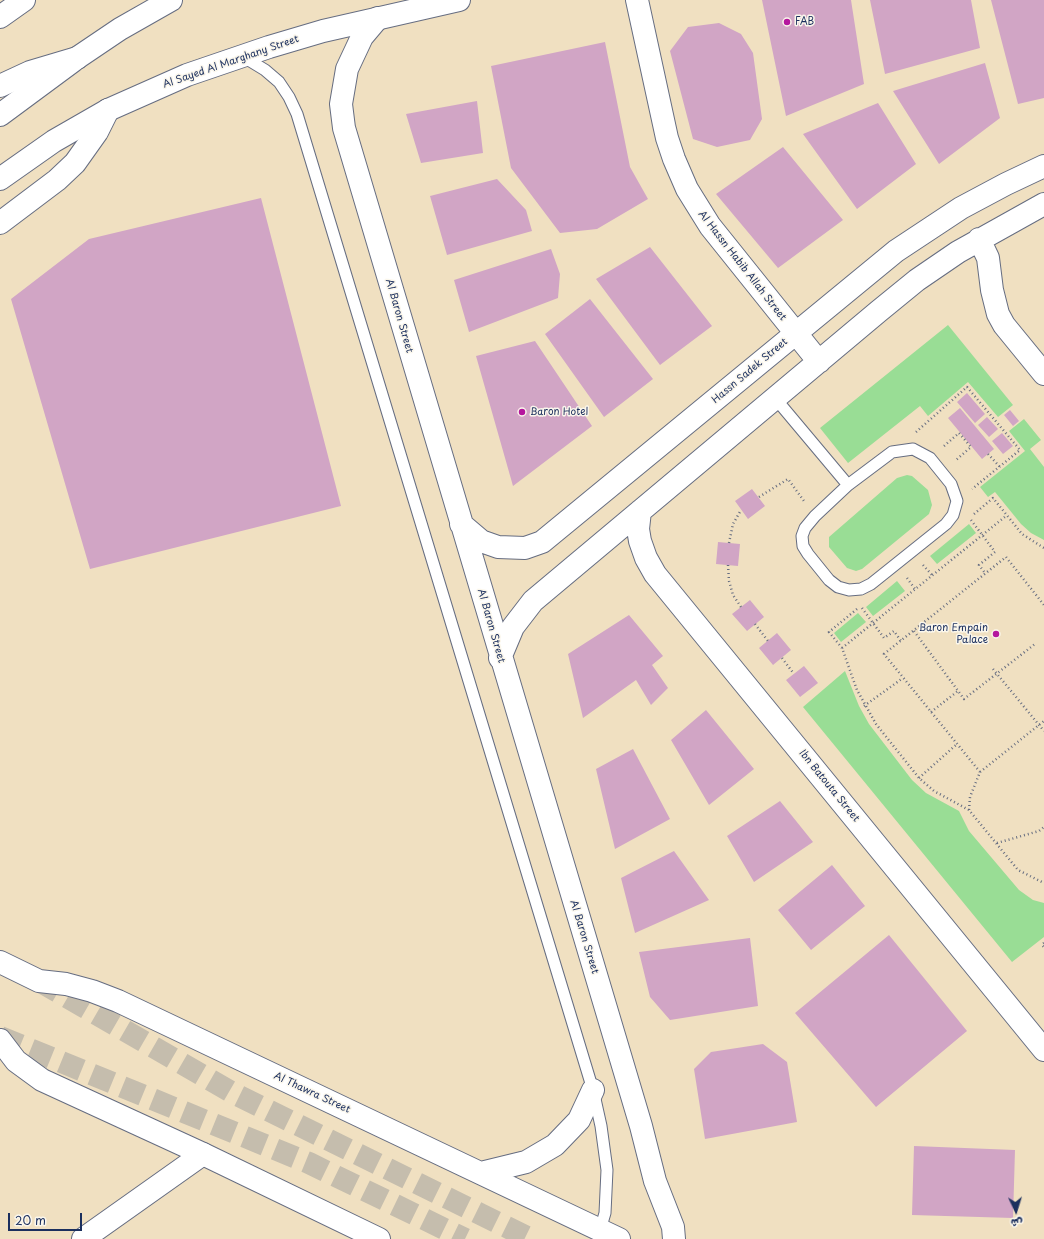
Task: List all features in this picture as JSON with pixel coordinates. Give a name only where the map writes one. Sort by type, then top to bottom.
[{"type":"main road","points":[[0,17],[24,0]]},
{"type":"main road","points":[[0,115],[77,58],[120,29],[171,0]]},
{"type":"main road","name":"Al Sayed Al Marghany Street","points":[[0,179],[71,130],[108,110],[167,83],[242,56],[323,31],[459,0]]},
{"type":"main road","name":"Al Hassn Habib Allah Street","points":[[637,0],[668,138],[674,159],[686,189],[710,226],[819,362]]},
{"type":"main road","name":"Al Baron Street","points":[[378,18],[362,36],[347,69],[342,92],[343,122],[460,524],[641,1126],[655,1182],[673,1227],[674,1239]]},
{"type":"main road","points":[[0,86],[36,70],[77,58]]},
{"type":"main road","points":[[0,223],[57,180],[75,163],[98,132],[108,110]]},
{"type":"main road","name":"Hassn Sadek Street","points":[[460,524],[481,541],[498,547],[516,549],[542,542],[876,267],[923,233],[983,196],[1044,166]]},
{"type":"main road","points":[[500,658],[513,627],[527,607],[775,398],[917,280],[979,239],[1044,204]]},
{"type":"main road","points":[[979,239],[988,258],[992,290],[998,314],[1004,325],[1044,374]]},
{"type":"main road","name":"Ibn Batouta Street","points":[[640,511],[638,529],[640,541],[643,552],[655,574],[1044,1050]]},
{"type":"main road","name":"Al Thawra Street","points":[[0,962],[39,981],[66,984],[92,991],[118,1001],[610,1234]]},
{"type":"main road","points":[[0,1040],[16,1061],[42,1080],[203,1154],[379,1239]]},
{"type":"main road","points":[[481,1173],[526,1162],[555,1146],[579,1120],[593,1090]]},
{"type":"main road","points":[[83,1239],[203,1154]]},
{"type":"lane","points":[[242,56],[265,70],[279,82],[289,97],[297,114],[593,1090],[601,1126],[607,1170],[606,1209],[610,1234]]},
{"type":"lane","points":[[775,398],[848,485]]},
{"type":"lane","points":[[913,449],[930,458],[951,484],[957,501],[953,515],[946,524],[871,584],[855,590],[849,590],[838,587],[828,580],[808,554],[804,546],[802,536],[805,528],[815,516],[848,485],[892,452],[913,449]]},
{"type":"path","points":[[892,452],[967,387],[1020,450],[957,501]]},
{"type":"path","points":[[930,458],[959,433],[971,447],[941,472]]},
{"type":"path","points":[[988,454],[1000,467]]},
{"type":"path","points":[[759,497],[788,479],[815,516]]},
{"type":"path","points":[[969,517],[993,498],[1022,534],[1044,548]]},
{"type":"path","points":[[729,543],[733,524],[741,510]]},
{"type":"path","points":[[842,648],[1006,516]]},
{"type":"path","points":[[985,538],[996,552],[979,565],[985,573]]},
{"type":"path","points":[[980,772],[884,654],[1006,557],[1044,605]]},
{"type":"path","points":[[728,565],[729,581],[733,595],[741,607]]},
{"type":"path","points":[[860,606],[829,632],[842,648],[864,706],[876,724],[919,778],[934,791],[969,810],[1018,870],[1044,883]]},
{"type":"path","points":[[755,624],[768,641]]},
{"type":"path","points":[[875,626],[884,638],[894,631],[901,641]]},
{"type":"path","points":[[914,631],[964,699],[1035,644]]},
{"type":"path","points":[[782,658],[794,674]]},
{"type":"path","points":[[993,669],[1044,731]]},
{"type":"path","points":[[864,706],[903,678]]},
{"type":"path","points":[[931,712],[958,691]]},
{"type":"path","points":[[969,810],[970,797],[980,772],[1044,721]]},
{"type":"path","points":[[919,778],[957,744]]},
{"type":"path","points":[[997,844],[1039,831],[1044,827]]},
{"type":"path","points":[[1044,943],[1042,945],[1044,947]]},
{"type":"green space","points":[[948,325],[1013,405],[998,417],[968,382],[928,416],[920,406],[848,463],[820,428]]},
{"type":"green space","points":[[1024,419],[1041,440],[1030,449],[1044,467],[1044,540],[1031,533],[1021,524],[995,492],[988,497],[980,487],[1025,451],[1009,431]]},
{"type":"green space","points":[[907,475],[912,476],[928,490],[932,505],[929,514],[862,569],[856,571],[847,568],[829,547],[829,537],[897,478]]},
{"type":"green space","points":[[969,524],[976,533],[937,564],[930,556]]},
{"type":"green space","points":[[897,581],[905,591],[873,616],[866,607]]},
{"type":"green space","points":[[858,613],[866,622],[841,642],[834,633]]},
{"type":"green space","points":[[845,671],[859,706],[869,724],[912,780],[926,793],[959,811],[969,831],[1019,890],[1033,900],[1044,903],[1044,937],[1012,962],[803,707]]},
{"type":"building","points":[[762,0],[851,0],[864,84],[786,116]]},
{"type":"building","points":[[870,0],[971,0],[980,48],[885,74]]},
{"type":"building","points":[[991,0],[1044,0],[1044,98],[1018,104]]},
{"type":"building","points":[[719,23],[741,34],[753,53],[762,119],[750,140],[717,147],[693,139],[670,51],[688,27]]},
{"type":"building","points":[[605,42],[630,167],[648,199],[597,229],[560,233],[511,168],[491,66]]},
{"type":"building","points":[[985,63],[1000,118],[939,164],[893,91]]},
{"type":"building","points":[[477,101],[483,153],[421,163],[406,114]]},
{"type":"building","points":[[878,103],[916,164],[857,209],[803,134]]},
{"type":"building","points":[[783,147],[843,220],[778,268],[716,194]]},
{"type":"building","points":[[497,179],[526,210],[532,231],[447,255],[430,196]]},
{"type":"building","points":[[261,198],[341,506],[90,569],[11,299],[89,239]]},
{"type":"building","points":[[650,247],[712,326],[660,365],[596,279]]},
{"type":"building","points":[[551,249],[560,274],[558,298],[469,332],[454,280]]},
{"type":"building","points":[[590,299],[653,379],[604,417],[545,334]]},
{"type":"building","points":[[535,341],[592,426],[513,486],[476,356]]},
{"type":"building","points":[[967,393],[985,414],[975,423],[957,402]]},
{"type":"building","points":[[960,408],[994,449],[982,459],[948,418]]},
{"type":"building","points":[[1010,410],[1019,421],[1013,426],[1004,415]]},
{"type":"building","points":[[987,417],[998,429],[989,437],[978,425]]},
{"type":"building","points":[[1002,433],[1013,446],[1003,454],[992,441]]},
{"type":"building","points":[[752,489],[765,506],[748,519],[735,501]]},
{"type":"building","points":[[718,542],[740,544],[738,566],[716,564]]},
{"type":"building","points":[[750,600],[764,617],[747,631],[732,614]]},
{"type":"building","points":[[629,615],[663,656],[652,665],[668,688],[651,705],[636,680],[583,718],[568,654]]},
{"type":"building","points":[[777,633],[791,650],[773,665],[759,648]]},
{"type":"building","points":[[804,666],[818,683],[800,697],[786,680]]},
{"type":"building","points":[[706,710],[754,769],[709,805],[671,740]]},
{"type":"building","points":[[633,749],[670,819],[615,849],[596,769]]},
{"type":"building","points":[[780,801],[813,842],[754,882],[727,836]]},
{"type":"building","points":[[674,851],[709,900],[635,933],[621,878]]},
{"type":"building","points":[[832,865],[865,906],[811,950],[778,910]]},
{"type":"building","points":[[889,935],[967,1031],[876,1107],[795,1013]]},
{"type":"building","points":[[750,938],[758,1006],[670,1020],[650,997],[639,952]]},
{"type":"building","points":[[763,1044],[787,1062],[797,1122],[705,1139],[694,1069],[711,1052]]},
{"type":"building","points":[[914,1146],[1015,1150],[1013,1218],[912,1215]]},
{"type":"tunnel","points":[[39,981],[233,1093],[531,1239]]},
{"type":"tunnel","points":[[0,1037],[309,1163],[465,1239]]},
{"type":"place","name":"FAB","points":[[787,22]]},
{"type":"place","name":"Baron Hotel","points":[[522,412]]},
{"type":"place","name":"Baron Empain Palace","points":[[996,634]]}]
